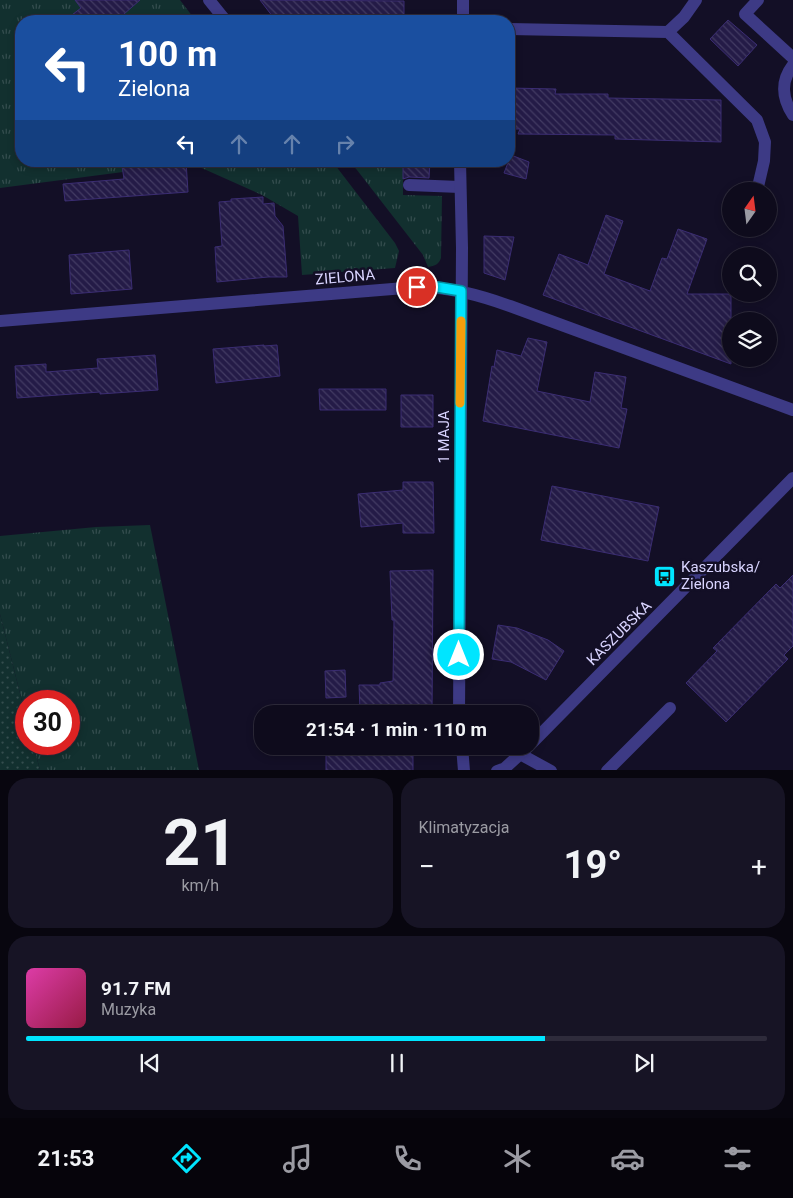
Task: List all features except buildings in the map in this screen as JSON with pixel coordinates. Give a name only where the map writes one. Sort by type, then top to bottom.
[{"type":"street","points":[[209,0],[221,15]]},
{"type":"street","points":[[463,0],[463,15]]},
{"type":"street","points":[[515,29],[668,32],[684,18],[696,0]]},
{"type":"street","points":[[758,0],[745,14],[793,58]]},
{"type":"street","points":[[668,32],[757,120],[765,142],[764,161],[759,182]]},
{"type":"street","points":[[793,65],[787,73],[783,90],[784,97],[793,115]]},
{"type":"street","name":"1 MAJA","points":[[459,705],[460,167]]},
{"type":"street","points":[[409,186],[460,187]]},
{"type":"street","name":"ZIELONA","points":[[0,321],[417,287],[437,287],[461,291],[510,306],[793,410]]},
{"type":"street","name":"KASZUBSKA","points":[[539,736],[793,478]]},
{"type":"street","points":[[607,770],[670,708]]},
{"type":"street","points":[[463,755],[464,770]]},
{"type":"street","name":"KASZUBSKA","points":[[497,770],[505,768],[519,755]]},
{"type":"street","points":[[533,755],[551,770]]},
{"type":"green space","points":[[0,0],[180,0],[191,15],[15,15],[15,167],[123,167],[123,172],[0,188]]},
{"type":"green space","points":[[199,167],[337,167],[395,243],[399,251],[395,268],[302,275],[298,216],[262,195]]},
{"type":"green space","points":[[355,167],[403,167],[403,195],[442,196],[441,258],[438,263],[428,267],[423,255]]},
{"type":"green space","points":[[150,525],[199,770],[40,770],[36,755],[80,755],[80,690],[19,690],[0,614],[0,536],[96,527]]},
{"type":"green space","points":[[0,614],[19,690],[15,690],[15,755],[36,755],[40,770],[0,770]]},
{"type":"slow traffic","points":[[460,403],[461,321]]},
{"type":"place","name":"Kaszubska/ Zielona","points":[[665,576]]},
{"type":"route","points":[[417,287],[437,287],[461,291],[459,655]]}]
